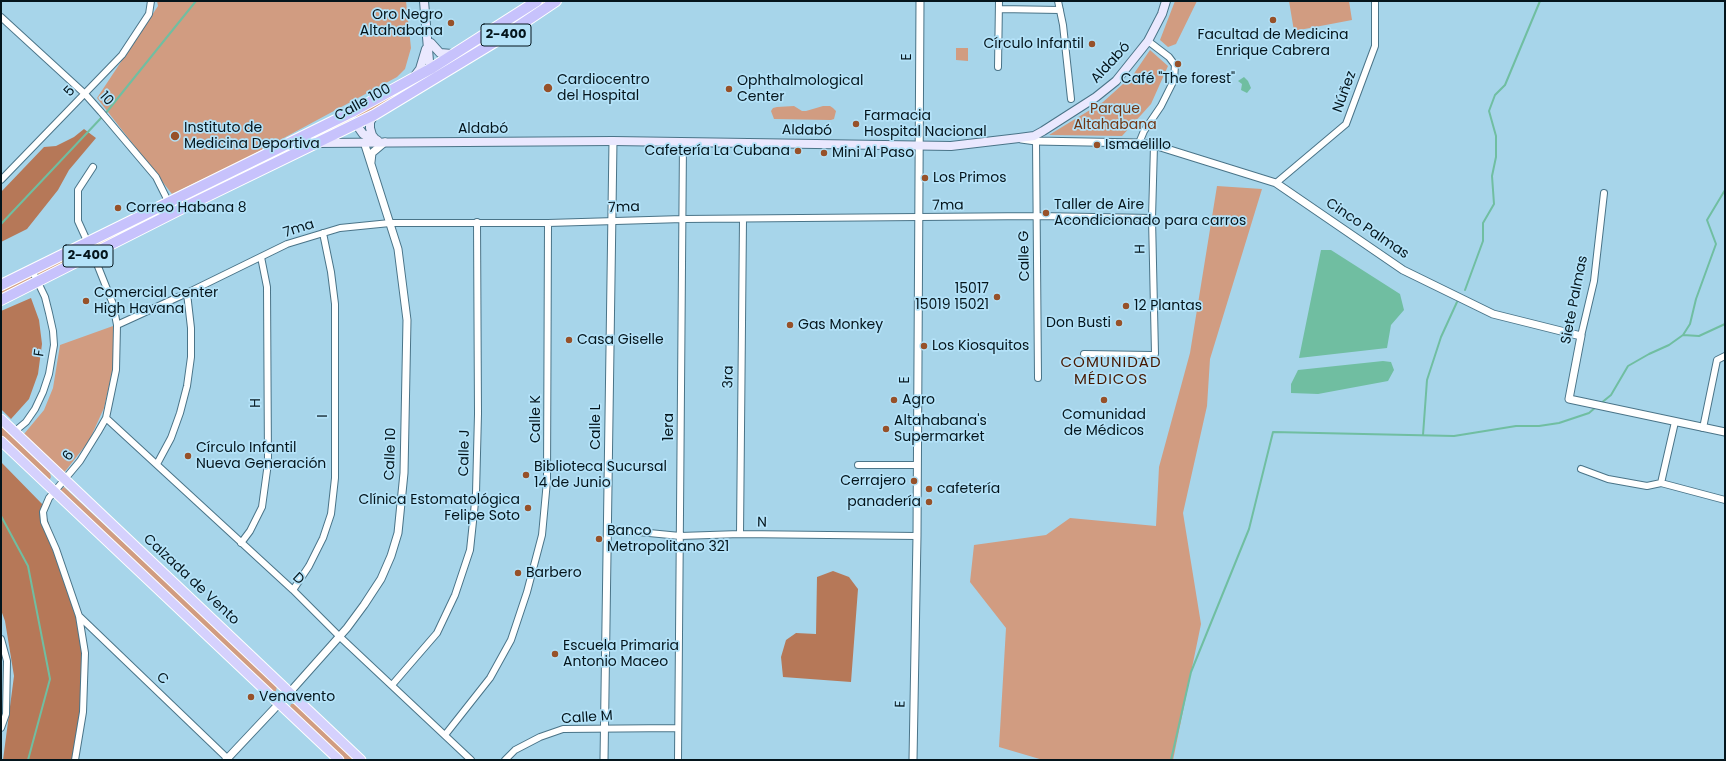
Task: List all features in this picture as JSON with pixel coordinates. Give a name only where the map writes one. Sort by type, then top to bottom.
[{"type":"highway","name":"2-400","points":[[432,68],[537,1]]},
{"type":"highway","name":"2-400","points":[[435,78],[520,26],[556,1]]},
{"type":"highway","points":[[432,68],[435,78]]},
{"type":"highway","name":"Calle 100","points":[[1,285],[352,112],[432,68]]},
{"type":"highway","name":"Calle 100","points":[[1,300],[174,212],[374,115],[435,78]]},
{"type":"highway","points":[[352,112],[356,124]]},
{"type":"main road","points":[[424,1],[429,43],[429,61],[432,68]]},
{"type":"main road","name":"Aldabó","points":[[316,143],[613,141],[951,146],[1019,138],[1035,139],[1096,97],[1116,81],[1148,41],[1162,14],[1166,1]]},
{"type":"main road","points":[[429,43],[440,53],[452,54]]},
{"type":"main road","points":[[414,78],[429,43]]},
{"type":"main road","points":[[374,115],[370,122],[370,128],[372,135],[376,140]]},
{"type":"main road","points":[[356,124],[364,142]]},
{"type":"main road","name":"Aldabó","points":[[356,124],[364,134],[376,140],[385,142]]},
{"type":"main road","name":"Calzada de Vento","points":[[1,419],[361,760]]},
{"type":"main road","name":"Calzada de Vento","points":[[1,441],[339,760]]},
{"type":"street","name":"5","points":[[1,180],[122,55],[149,14],[151,1]]},
{"type":"street","name":"E","points":[[913,760],[917,536],[920,1]]},
{"type":"street","points":[[998,67],[999,1]]},
{"type":"street","points":[[1058,1],[1071,99]]},
{"type":"street","name":"Núñez","points":[[1276,183],[1346,124],[1375,46],[1375,1]]},
{"type":"street","points":[[999,9],[1060,10]]},
{"type":"street","name":"10","points":[[1,17],[85,94],[101,112],[156,177],[174,212]]},
{"type":"street","points":[[1139,143],[1144,131],[1161,106],[1174,80],[1175,65],[1169,57],[1148,41]]},
{"type":"street","name":"Cinco Palmas","points":[[1035,139],[1139,143],[1154,145],[1276,183],[1403,270],[1493,314],[1582,336]]},
{"type":"street","name":"Calle G","points":[[1035,139],[1038,378]]},
{"type":"street","name":"Calle L","points":[[604,760],[613,141]]},
{"type":"street","name":"Calle 10","points":[[228,759],[290,692],[364,605],[381,578],[391,556],[398,533],[402,504],[406,320],[398,249],[364,142]]},
{"type":"street","points":[[371,162],[372,153],[385,142]]},
{"type":"street","name":"1era","points":[[678,760],[683,142]]},
{"type":"street","name":"H","points":[[1084,354],[1155,354],[1152,218],[1154,145]]},
{"type":"street","name":"6","points":[[75,760],[83,712],[86,653],[79,616],[42,512],[46,502],[88,450],[106,418],[116,370],[117,325],[113,304],[78,221],[78,190],[93,167]]},
{"type":"street","name":"Siete Palmas","points":[[1604,193],[1594,281],[1569,399],[1675,422]]},
{"type":"street","name":"7ma","points":[[117,325],[188,293],[288,244],[340,228],[390,223],[682,219],[1036,216],[1152,218]]},
{"type":"street","name":"3ra","points":[[740,534],[744,219]]},
{"type":"street","name":"Calle J","points":[[392,685],[436,633],[454,595],[470,550],[476,493],[478,414],[477,222]]},
{"type":"street","name":"Calle K","points":[[445,735],[490,678],[512,640],[528,592],[542,535],[547,481],[548,222]]},
{"type":"street","name":"I","points":[[293,590],[309,566],[324,538],[331,514],[334,478],[335,304],[331,272],[323,233]]},
{"type":"street","name":"H","points":[[241,543],[250,531],[262,507],[268,463],[267,294],[261,257]]},
{"type":"street","name":"F","points":[[14,432],[26,422],[35,409],[43,392],[54,345],[53,331],[45,297],[32,270]]},
{"type":"street","points":[[157,464],[171,438],[186,393],[191,357],[191,328],[188,293]]},
{"type":"street","points":[[1703,428],[1717,360],[1725,356]]},
{"type":"street","name":"D","points":[[106,418],[293,590],[339,636],[471,760]]},
{"type":"street","points":[[1661,483],[1675,422],[1725,432]]},
{"type":"street","points":[[858,465],[917,465]]},
{"type":"street","points":[[1581,469],[1608,479],[1647,486],[1661,483],[1725,500]]},
{"type":"street","name":"N","points":[[608,529],[680,536],[740,534],[917,536]]},
{"type":"street","name":"C","points":[[79,616],[228,759]]},
{"type":"street","points":[[1,639],[7,661],[6,714],[1,728]]},
{"type":"street","name":"Calle M","points":[[505,760],[515,750],[540,737],[563,729],[678,728]]},
{"type":"green space","points":[[157,1],[406,1],[411,48],[405,69],[397,77],[241,161],[172,194],[97,98],[158,6]]},
{"type":"green space","points":[[544,1],[549,1],[438,72],[437,69]]},
{"type":"green space","points":[[1175,1],[1197,1],[1176,44],[1168,47],[1160,40]]},
{"type":"green space","points":[[1289,1],[1349,1],[1352,20],[1294,31]]},
{"type":"green space","points":[[956,48],[968,48],[968,61],[956,60]]},
{"type":"green space","name":"Parque Altahabana","points":[[1150,50],[1168,66],[1151,104],[1122,136],[1049,135],[1103,102],[1133,75]]},
{"type":"green space","points":[[430,73],[431,76],[357,119],[356,115]]},
{"type":"green space","points":[[794,106],[802,111],[806,111],[823,106],[830,106],[836,111],[834,119],[831,120],[774,119],[771,111],[773,108]]},
{"type":"green space","points":[[351,118],[353,122],[175,208],[173,205]]},
{"type":"green space","points":[[1217,186],[1262,189],[1210,359],[1207,406],[1183,513],[1201,624],[1173,760],[1043,760],[999,747],[1006,628],[970,582],[974,545],[1046,535],[1070,518],[1156,526],[1159,467],[1190,353]]},
{"type":"green space","points":[[169,207],[170,210],[94,249],[92,245]]},
{"type":"green space","points":[[87,248],[89,251],[39,277],[36,272]]},
{"type":"green space","points":[[32,274],[34,279],[1,295],[1,289]]},
{"type":"green space","points":[[113,326],[113,368],[104,408],[89,441],[63,474],[24,434],[44,410],[53,388],[60,345]]},
{"type":"green space","points":[[1,426],[50,473],[50,479],[48,479],[1,438]]},
{"type":"green space","points":[[64,487],[277,686],[276,691],[272,691],[59,491]]},
{"type":"green space","points":[[291,704],[295,704],[356,760],[344,760],[291,710]]},
{"type":"shaded area","points":[[1244,77],[1248,81],[1251,88],[1247,93],[1241,90],[1242,84],[1238,81]]},
{"type":"shaded area","points":[[84,129],[96,138],[69,170],[58,190],[27,229],[1,242],[1,192],[44,147],[56,146],[74,137]]},
{"type":"shaded area","points":[[1321,250],[1331,250],[1400,294],[1404,310],[1391,325],[1387,348],[1299,358]]},
{"type":"shaded area","points":[[31,298],[39,320],[42,344],[38,374],[29,399],[11,419],[1,409],[1,311]]},
{"type":"shaded area","points":[[1383,361],[1391,362],[1394,370],[1388,381],[1318,394],[1291,393],[1291,384],[1298,370]]},
{"type":"shaded area","points":[[1,462],[46,508],[47,518],[83,619],[86,681],[78,760],[3,760],[14,676],[5,621],[1,610]]},
{"type":"shaded area","points":[[833,571],[849,577],[858,589],[851,682],[783,677],[781,657],[786,640],[796,633],[816,634],[817,577]]},
{"type":"waterway","points":[[105,114],[196,1]]},
{"type":"waterway","points":[[1465,290],[1483,241],[1483,223],[1494,204],[1492,176],[1496,157],[1496,136],[1489,111],[1495,95],[1505,85],[1540,1]]},
{"type":"waterway","points":[[1,224],[102,117]]},
{"type":"waterway","points":[[1600,404],[1611,395],[1628,366],[1669,345],[1683,335],[1690,324],[1696,299],[1716,244],[1707,220],[1725,190]]},
{"type":"waterway","points":[[1423,435],[1427,380],[1441,337],[1457,302]]},
{"type":"waterway","points":[[1683,335],[1699,336],[1725,324]]},
{"type":"waterway","points":[[1171,760],[1191,672],[1249,529],[1273,432],[1454,436],[1516,426],[1539,426],[1559,423],[1589,413],[1596,407]]},
{"type":"waterway","points":[[1,516],[28,566],[50,679],[28,760]]},
{"type":"place","name":"Facultad de Medicina Enrique Cabrera","points":[[1273,20]]},
{"type":"place","name":"Oro Negro Altahabana","points":[[451,23]]},
{"type":"place","name":"Círculo Infantil","points":[[1092,44]]},
{"type":"place","name":"Café \"The forest\"","points":[[1178,64]]},
{"type":"place","name":"Cardiocentro del Hospital","points":[[548,88]]},
{"type":"place","name":"Ophthalmological Center","points":[[729,89]]},
{"type":"place","name":"Farmacia Hospital Nacional","points":[[856,124]]},
{"type":"place","name":"Instituto de Medicina Deportiva","points":[[175,136]]},
{"type":"place","name":"Ismaelillo","points":[[1097,145]]},
{"type":"place","name":"Cafetería La Cubana","points":[[798,151]]},
{"type":"place","name":"Mini Al Paso","points":[[824,153]]},
{"type":"place","name":"Los Primos","points":[[925,178]]},
{"type":"place","name":"Correo Habana 8","points":[[118,208]]},
{"type":"place","name":"Taller de Aire Acondicionado para carros","points":[[1046,213]]},
{"type":"place","name":"15017 15019 15021","points":[[997,297]]},
{"type":"place","name":"Comercial Center High Havana","points":[[86,301]]},
{"type":"place","name":"12 Plantas","points":[[1126,306]]},
{"type":"place","name":"Don Busti","points":[[1119,323]]},
{"type":"place","name":"Gas Monkey","points":[[790,325]]},
{"type":"place","name":"Casa Giselle","points":[[569,340]]},
{"type":"place","name":"Los Kiosquitos","points":[[924,346]]},
{"type":"place","name":"Agro","points":[[894,400]]},
{"type":"place","name":"Comunidad de Médicos","points":[[1104,400]]},
{"type":"place","name":"Altahabana's Supermarket","points":[[886,429]]},
{"type":"place","name":"Círculo Infantil Nueva Generación","points":[[188,456]]},
{"type":"place","name":"Biblioteca Sucursal 14 de Junio","points":[[526,475]]},
{"type":"place","name":"Cerrajero","points":[[914,481]]},
{"type":"place","name":"cafetería","points":[[929,489]]},
{"type":"place","name":"panadería","points":[[929,502]]},
{"type":"place","name":"Clínica Estomatológica Felipe Soto","points":[[528,508]]},
{"type":"place","name":"Banco Metropolitano 321","points":[[599,539]]},
{"type":"place","name":"Barbero","points":[[518,573]]},
{"type":"place","name":"Escuela Primaria Antonio Maceo","points":[[555,654]]},
{"type":"place","name":"Venavento","points":[[251,697]]},
{"type":"district","name":"COMUNIDAD MÉDICOS","points":[[1111,372]]}]
